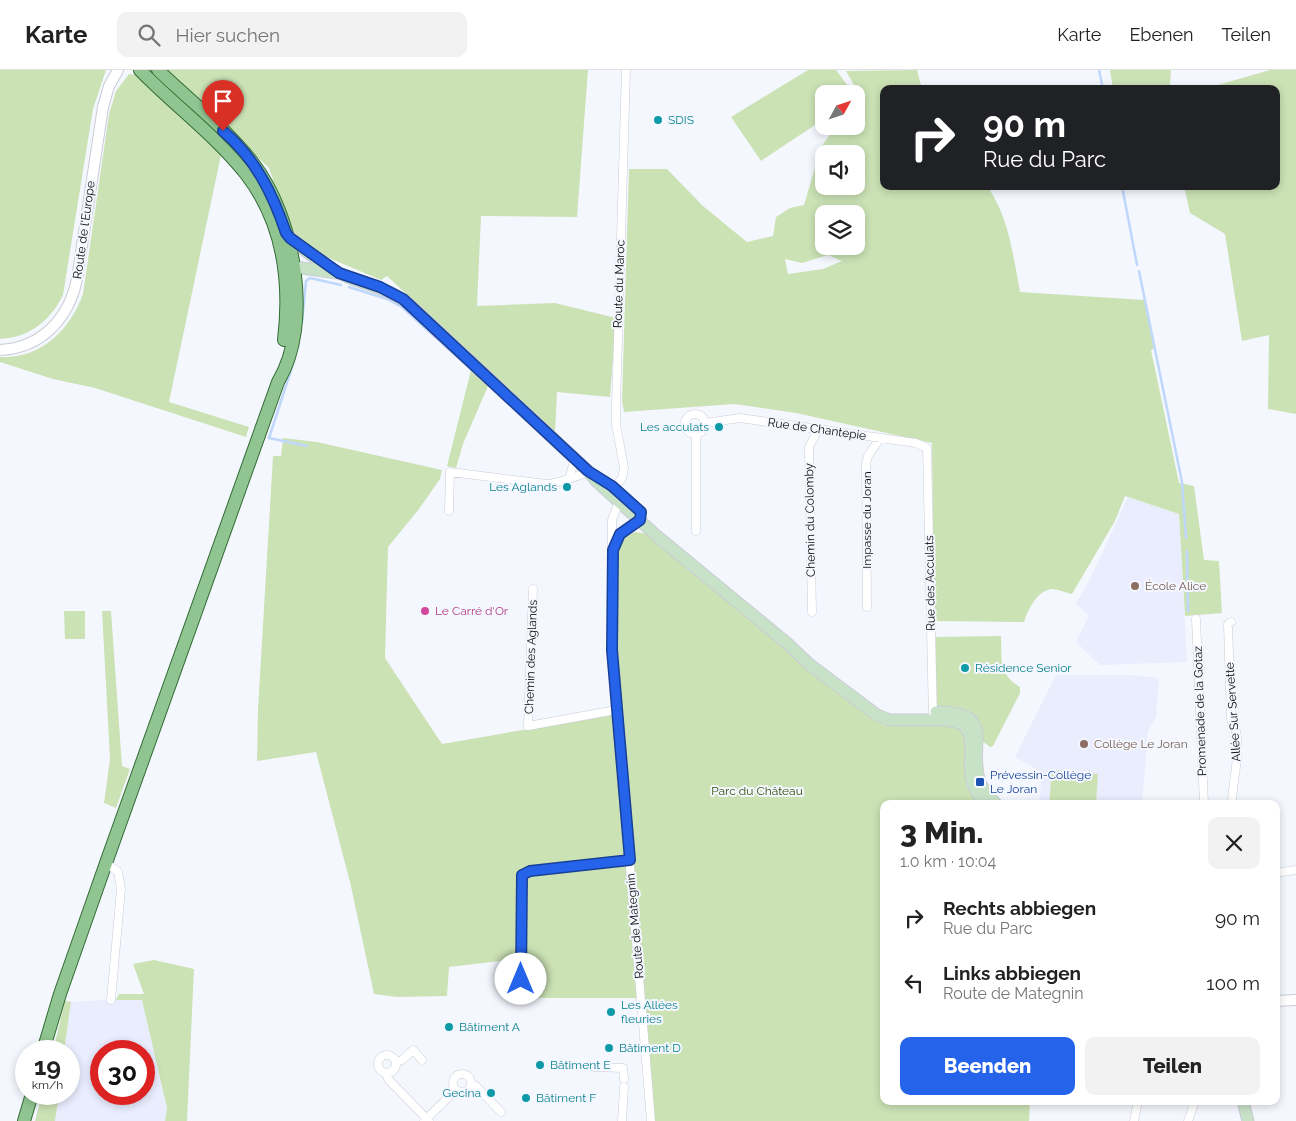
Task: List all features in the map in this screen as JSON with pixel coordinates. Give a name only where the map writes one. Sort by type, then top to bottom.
[{"type":"main road","points":[[47,1040],[60,994],[106,863],[278,382],[284,372],[294,328],[295,267],[288,256],[271,217],[246,174],[140,70]]},
{"type":"main road","points":[[158,70],[232,139],[254,164],[272,196],[286,233],[288,256],[286,327],[278,382]]},
{"type":"main road","points":[[286,233],[339,273]]},
{"type":"main road","points":[[288,256],[299,250],[309,252]]},
{"type":"main road","points":[[295,267],[339,273],[380,287],[403,299],[588,471],[787,643],[882,710],[954,720],[967,729],[971,745],[971,781],[983,800]]},
{"type":"main road","points":[[933,716],[961,714],[974,723],[978,738],[978,776],[982,787],[993,800]]},
{"type":"main road","points":[[24,1121],[29,1105]]},
{"type":"main road","points":[[1244,1105],[1248,1121]]},
{"type":"street","name":"Route de l'Europe","points":[[0,350],[21,347],[41,338],[59,322],[73,297],[103,107],[109,86],[118,70]]},
{"type":"street","name":"Route du Maroc","points":[[617,496],[624,468],[616,424],[616,405],[626,70]]},
{"type":"street","points":[[697,414],[703,418],[705,423],[702,432],[696,435],[686,430],[684,423],[688,417],[697,414]]},
{"type":"street","name":"Rue de Chantepie","points":[[705,423],[740,418],[922,444],[927,448]]},
{"type":"street","name":"Chemin du Colomby","points":[[812,612],[809,447],[818,430]]},
{"type":"street","points":[[696,435],[696,531]]},
{"type":"street","name":"Impasse du Joran","points":[[867,607],[866,464],[868,456],[880,438]]},
{"type":"street","name":"Rue des Acculats","points":[[927,448],[933,716]]},
{"type":"street","points":[[570,476],[575,458]]},
{"type":"street","points":[[448,511],[450,472],[547,484],[558,482],[570,476],[579,476],[588,471]]},
{"type":"street","name":"Route de Mategnin","points":[[617,496],[612,520],[611,625],[616,710],[651,1121]]},
{"type":"street","points":[[613,550],[620,534],[640,516]]},
{"type":"street","name":"Chemin des Aglands","points":[[534,589],[528,726],[616,710]]},
{"type":"street","name":"Promenade de la Gotaz","points":[[1196,619],[1204,800]]},
{"type":"street","name":"Allée Sur Servette","points":[[1231,622],[1228,624],[1231,718],[1235,724],[1237,765],[1233,800]]},
{"type":"street","points":[[521,1000],[522,875],[530,871],[630,860]]},
{"type":"street","points":[[106,863],[118,872],[121,890],[111,1000]]},
{"type":"street","points":[[1280,872],[1296,870]]},
{"type":"street","points":[[1280,1001],[1296,1000]]},
{"type":"street","points":[[396,1062],[402,1060],[413,1050],[422,1060]]},
{"type":"street","points":[[396,1062],[390,1055],[384,1055],[379,1058],[378,1068],[386,1073],[388,1078],[426,1120],[456,1090]]},
{"type":"street","points":[[386,1073],[393,1071],[396,1062]]},
{"type":"street","points":[[594,1067],[623,1068],[624,1079]]},
{"type":"street","points":[[456,1090],[454,1080],[458,1075],[468,1077],[471,1084],[476,1086],[501,1112]]},
{"type":"street","points":[[456,1090],[467,1091],[471,1084]]},
{"type":"street","points":[[622,1121],[624,1087]]},
{"type":"street","points":[[1134,1121],[1137,1105]]},
{"type":"street","points":[[1188,1121],[1194,1105]]},
{"type":"shaded area","name":"École Alice","points":[[1128,497],[1179,514],[1187,662],[1100,665],[1076,642],[1089,616],[1076,604],[1091,577]]},
{"type":"shaded area","name":"Collège Le Joran","points":[[1056,675],[1131,675],[1159,678],[1156,717],[1148,731],[1142,800],[1039,800],[1042,772],[1015,757]]},
{"type":"shaded area","points":[[142,1000],[151,1040],[90,1040],[90,1105],[155,1105],[155,1056],[167,1108],[165,1121],[55,1121],[57,1105],[80,1105],[80,1040],[66,1040],[71,1002]]},
{"type":"green space","points":[[0,70],[106,70],[93,109],[63,295],[52,312],[38,326],[20,335],[0,339]]},
{"type":"green space","points":[[168,70],[588,70],[577,217],[481,216],[477,306],[555,303],[616,318],[610,397],[557,392],[555,433],[387,276],[381,280],[315,252],[298,237],[290,228],[269,168]]},
{"type":"green space","points":[[808,70],[836,70],[847,85],[815,85],[815,125],[761,161],[731,117]]},
{"type":"green space","points":[[917,70],[921,85],[880,85],[880,190],[989,190],[1005,223],[1020,292],[1144,300],[1154,349],[1151,350],[1179,483],[1194,486],[1204,560],[1219,561],[1222,613],[1185,616],[1179,514],[1125,496],[1115,521],[1072,594],[1052,589],[1047,590],[1038,597],[1024,622],[934,621],[932,443],[796,413],[734,404],[624,412],[622,400],[629,169],[667,169],[703,206],[747,242],[773,236],[776,217],[790,208],[804,205],[815,167],[815,195],[865,195],[865,145],[822,145],[830,135],[865,135],[865,85],[854,85],[846,71]],"holes":[[[828,255],[842,261],[823,269],[788,274],[785,259],[802,263]]]},
{"type":"green space","points":[[1110,70],[1171,70],[1170,85],[1112,85]]},
{"type":"green space","points":[[1270,70],[1296,70],[1296,414],[1268,409],[1269,335],[1242,341],[1225,234],[1190,213],[1185,190],[1280,190],[1280,85],[1218,85]]},
{"type":"green space","points":[[129,74],[138,75],[221,155],[169,402],[249,427],[246,437],[95,388],[53,379],[0,362],[0,357],[28,353],[52,340],[70,319],[83,294],[109,114],[116,91]]},
{"type":"green space","points":[[471,370],[488,386],[463,444],[456,468],[447,466]]},
{"type":"green space","points":[[283,438],[317,442],[442,470],[440,479],[419,509],[388,547],[385,658],[442,744],[614,714],[637,998],[527,998],[527,880],[530,876],[615,867],[614,857],[525,867],[518,876],[517,959],[449,967],[447,996],[397,997],[374,994],[350,882],[316,752],[257,761],[258,709],[273,456],[281,456]]},
{"type":"green space","name":"Parc du Château","points":[[635,532],[649,534],[844,696],[884,725],[958,725],[965,734],[966,785],[977,800],[880,800],[880,1105],[1030,1105],[1029,1121],[655,1121],[615,633],[616,553],[623,538]]},
{"type":"green space","points":[[64,611],[85,611],[85,639],[65,639]]},
{"type":"green space","points":[[102,611],[111,611],[122,766],[130,769],[116,808],[104,803],[110,759]]},
{"type":"green space","points":[[1001,636],[1002,659],[1005,671],[1008,677],[1020,687],[1020,693],[993,746],[990,747],[937,706],[935,637]]},
{"type":"green space","points":[[1052,770],[1098,774],[1096,800],[1049,800]]},
{"type":"green space","points":[[154,960],[194,969],[187,1121],[165,1121],[167,1108],[155,1056],[155,1040],[151,1040],[142,1000],[116,1000],[119,994],[144,994],[133,964]]},
{"type":"green space","points":[[65,1001],[71,1002],[66,1040],[56,1040]]},
{"type":"green space","points":[[39,1105],[57,1105],[55,1121],[35,1121]]},
{"type":"waterway","points":[[1099,70],[1102,85]]},
{"type":"waterway","points":[[1123,190],[1137,265]]},
{"type":"waterway","points":[[1139,271],[1182,482],[1186,538]]},
{"type":"waterway","points":[[302,322],[306,281],[310,278],[341,285]]},
{"type":"waterway","points":[[349,287],[387,299],[402,307],[486,383]]},
{"type":"waterway","points":[[294,361],[269,438],[307,446]]},
{"type":"waterway","points":[[1187,551],[1188,611]]},
{"type":"place","name":"SDIS","points":[[658,120]]},
{"type":"place","name":"Les acculats","points":[[719,427]]},
{"type":"place","name":"Les Aglands","points":[[567,487]]},
{"type":"place","name":"École Alice","points":[[1135,586]]},
{"type":"place","name":"Le Carré d'Or","points":[[425,611]]},
{"type":"place","name":"Résidence Senior","points":[[965,668]]},
{"type":"place","name":"Collège Le Joran","points":[[1084,744]]},
{"type":"place","name":"Prévessin-Collège Le Joran","points":[[980,782]]},
{"type":"place","name":"Les Allées fleuries","points":[[611,1012]]},
{"type":"place","name":"Bâtiment A","points":[[449,1027]]},
{"type":"place","name":"Bâtiment D","points":[[609,1048]]},
{"type":"place","name":"Bâtiment E","points":[[540,1065]]},
{"type":"place","name":"Gecina","points":[[491,1093]]},
{"type":"place","name":"Bâtiment F","points":[[526,1098]]},
{"type":"route","points":[[223,131],[242,149],[260,174],[272,196],[286,233],[290,238],[339,273],[380,287],[403,299],[588,471],[612,486],[641,512],[640,520],[626,528],[618,536],[613,550],[612,650],[630,860],[530,871],[522,875],[521,979]]}]
